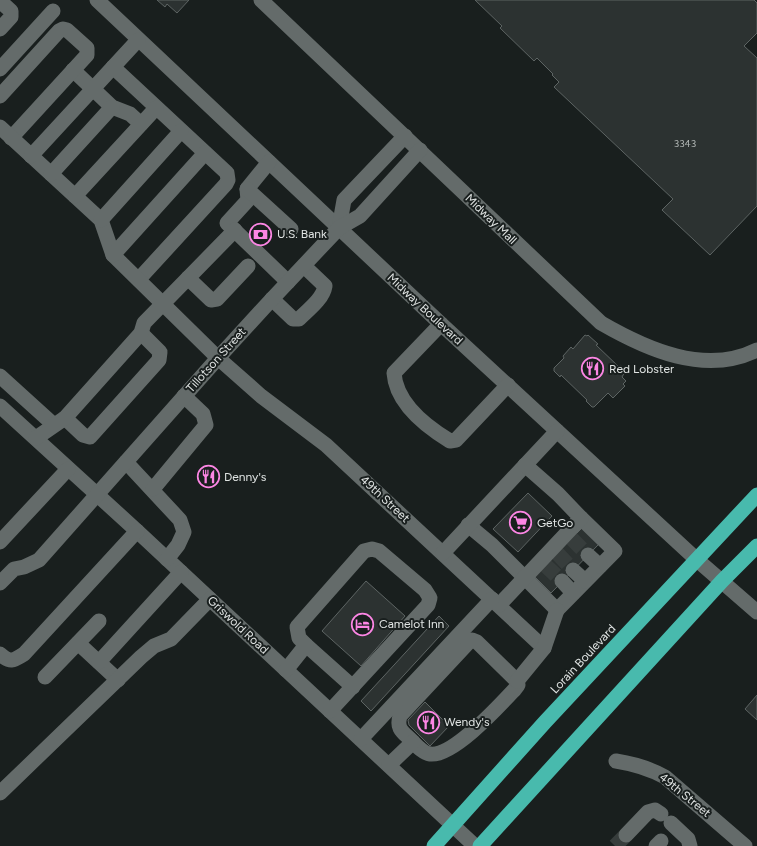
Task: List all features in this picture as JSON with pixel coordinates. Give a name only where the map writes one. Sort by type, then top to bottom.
[{"type":"highway","name":"Lorain Boulevard","points":[[434,846],[572,693],[757,495]]},
{"type":"highway","points":[[480,846],[722,581],[757,546]]},
{"type":"street","name":"Midway Boulevard","points":[[97,0],[440,324],[696,559],[757,612]]},
{"type":"street","name":"Midway Mall","points":[[261,0],[420,150],[584,309],[601,323],[632,341],[677,357],[730,360],[757,350]]},
{"type":"street","points":[[0,1],[11,11],[11,17],[0,29]]},
{"type":"street","points":[[0,68],[58,5]]},
{"type":"street","points":[[0,96],[59,31],[67,30],[87,48],[88,52],[73,70],[11,138]]},
{"type":"street","points":[[31,156],[138,40]]},
{"type":"street","points":[[112,67],[227,173],[228,180],[139,279]]},
{"type":"street","points":[[73,70],[112,107],[130,114],[141,124]]},
{"type":"street","points":[[51,174],[112,107]]},
{"type":"street","points":[[75,196],[156,108]]},
{"type":"street","points":[[0,127],[101,220],[113,255],[206,153]]},
{"type":"street","points":[[101,220],[181,131]]},
{"type":"street","points":[[339,228],[344,200],[405,136]]},
{"type":"street","name":"Tillotson Street","points":[[0,583],[14,569],[24,567],[39,560],[272,299],[339,228],[360,216],[420,150]]},
{"type":"street","points":[[269,162],[247,189],[248,200],[227,223],[288,282]]},
{"type":"street","points":[[247,189],[291,229]]},
{"type":"street","points":[[36,438],[60,422],[141,333],[144,323],[235,230]]},
{"type":"street","name":"49th Street","points":[[113,255],[218,358],[262,396],[326,445],[544,648]]},
{"type":"street","points":[[188,278],[211,300],[217,299],[248,266]]},
{"type":"street","points":[[272,299],[293,319],[299,319],[310,308],[324,293],[325,286],[304,266]]},
{"type":"street","points":[[440,324],[394,373],[395,383],[402,397],[413,411],[435,432],[450,441],[456,440],[508,385]]},
{"type":"street","points":[[0,376],[60,422],[90,437],[159,360],[160,352],[141,333]]},
{"type":"street","points":[[152,489],[206,425],[203,414],[184,396]]},
{"type":"street","name":"Griswold Road","points":[[1,408],[137,531],[476,846]]},
{"type":"street","points":[[443,553],[557,431]]},
{"type":"street","points":[[126,462],[180,520],[184,532],[178,545],[167,559]]},
{"type":"street","points":[[517,681],[477,642],[472,640],[400,716],[399,728],[421,750],[432,754],[443,751],[460,742],[478,727],[515,689],[518,685],[517,681],[544,648],[557,610],[615,551],[558,494],[525,465]]},
{"type":"street","points":[[0,542],[68,468]]},
{"type":"street","points":[[360,739],[496,602],[543,563],[569,536],[581,518]]},
{"type":"street","points":[[468,525],[492,545],[557,610]]},
{"type":"street","points":[[0,654],[6,659],[14,660],[24,654],[137,531]]},
{"type":"street","points":[[330,711],[428,605],[430,598],[425,590],[379,551],[372,549],[364,551],[297,627],[299,638],[352,686]]},
{"type":"street","points":[[588,555],[600,566]]},
{"type":"street","points":[[573,570],[585,581]]},
{"type":"street","points":[[99,662],[181,572]]},
{"type":"street","points":[[562,582],[574,593]]},
{"type":"street","points":[[0,793],[154,646],[171,639],[210,599]]},
{"type":"street","points":[[45,677],[99,621]]},
{"type":"street","points":[[78,643],[118,680]]},
{"type":"street","points":[[286,670],[306,645]]},
{"type":"street","points":[[389,765],[413,742]]},
{"type":"street","name":"49th Street","points":[[616,761],[650,769],[666,777],[745,846]]},
{"type":"street","points":[[626,835],[648,812],[655,810],[688,839],[690,846]]},
{"type":"building","points":[[157,0],[189,0],[177,13],[167,4],[165,7]]},
{"type":"building","points":[[475,0],[754,0],[757,3],[757,33],[744,46],[757,58],[757,206],[710,255],[662,210],[673,199],[554,87],[559,82],[553,74],[537,58],[534,61]]},
{"type":"building","points":[[585,335],[588,335],[598,344],[596,345],[619,367],[620,365],[626,370],[622,377],[626,381],[623,384],[625,386],[613,398],[608,393],[594,407],[561,375],[560,377],[554,371],[554,368],[564,358],[563,356],[571,347],[573,349]]},
{"type":"building","points":[[528,493],[552,516],[518,552],[493,529]]},
{"type":"building","points":[[583,527],[600,543],[551,593],[534,576]]},
{"type":"building","name":"Camelot Inn","points":[[366,581],[405,616],[361,666],[322,631]]},
{"type":"building","points":[[439,616],[449,626],[371,711],[361,701]]},
{"type":"building","points":[[757,695],[757,720],[745,709]]},
{"type":"building","points":[[425,702],[449,726],[430,746],[409,725],[408,720]]},
{"type":"tunnel","points":[[571,538],[588,555]]},
{"type":"tunnel","points":[[557,553],[573,570]]},
{"type":"tunnel","points":[[545,565],[562,581]]},
{"type":"tunnel","points":[[615,846],[626,835]]},
{"type":"place","name":"U.S. Bank","points":[[261,234]]},
{"type":"place","name":"Red Lobster","points":[[593,369]]},
{"type":"place","name":"Denny's","points":[[208,477]]},
{"type":"place","name":"GetGo","points":[[521,523]]},
{"type":"place","name":"Camelot Inn","points":[[363,624]]},
{"type":"place","name":"Wendy's","points":[[428,722]]}]
